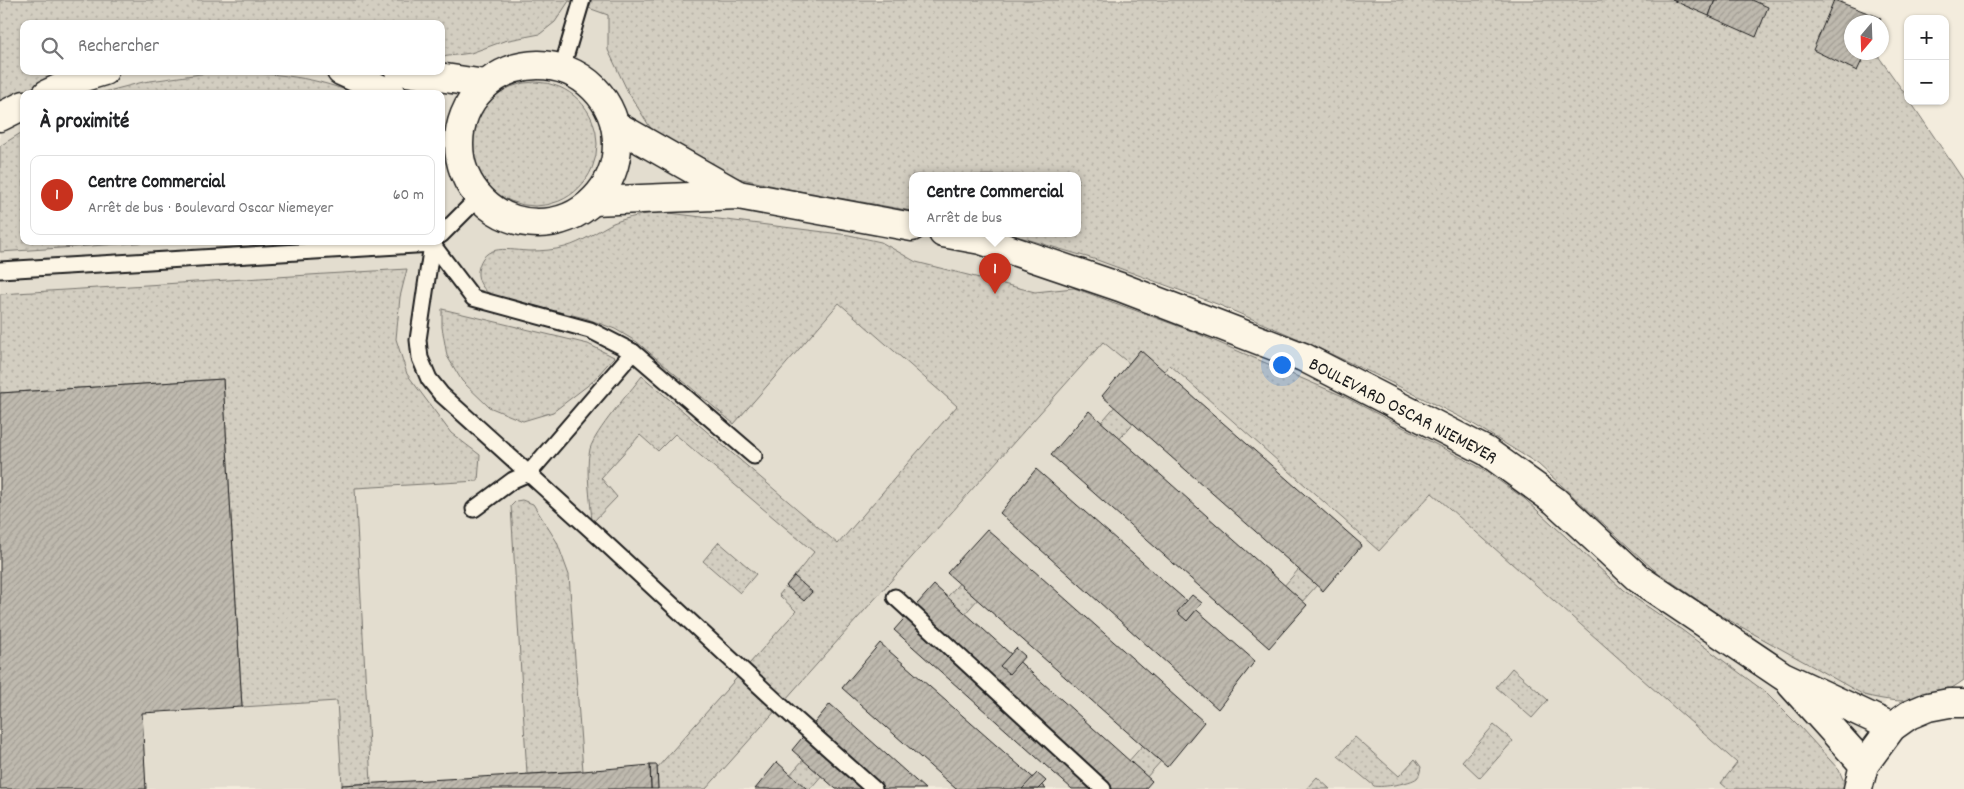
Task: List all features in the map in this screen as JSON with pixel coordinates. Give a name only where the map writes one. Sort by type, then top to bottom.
[{"type":"street","points":[[534,65],[562,68],[586,80],[604,101],[615,125],[617,152],[609,178],[593,200],[573,215],[548,222],[523,222],[499,213],[479,197],[468,181],[461,163],[451,120],[485,84],[508,70],[534,65]]},
{"type":"street","points":[[56,90],[91,75]]},
{"type":"street","points":[[350,75],[383,90]]},
{"type":"street","points":[[425,75],[485,84]]},
{"type":"street","points":[[0,117],[20,107]]},
{"type":"street","points":[[615,125],[738,195]]},
{"type":"street","points":[[593,200],[738,195],[909,226]]},
{"type":"street","name":"BOULEVARD OSCAR NIEMEYER","points":[[965,237],[981,240],[1120,287],[1303,357],[1486,451],[1555,501],[1639,579],[1783,676],[1892,727]]},
{"type":"street","name":"BOULEVARD OSCAR NIEMEYER","points":[[1783,676],[1861,777]]},
{"type":"street","points":[[1861,777],[1892,727],[1909,715],[1959,698]]},
{"type":"lane","points":[[562,68],[582,0]]},
{"type":"lane","points":[[445,231],[479,197]]},
{"type":"lane","points":[[0,270],[363,245]]},
{"type":"lane","points":[[435,245],[418,340],[420,358],[429,379],[441,394],[874,789]]},
{"type":"lane","points":[[439,245],[473,298],[590,330],[633,352],[754,456]]},
{"type":"lane","points":[[474,509],[513,480],[529,473],[633,352]]},
{"type":"lane","points":[[896,597],[1103,789]]},
{"type":"shaded area","points":[[0,0],[1840,0],[1851,15],[1844,15],[1844,60],[1881,60],[1904,92],[1904,105],[1913,105],[1964,181],[1964,680],[1940,694],[1916,700],[1891,700],[1864,695],[1718,614],[1653,569],[1538,464],[1470,422],[1374,374],[1217,304],[1097,260],[1019,237],[1081,237],[1081,172],[909,172],[909,210],[783,188],[738,178],[704,167],[673,149],[650,127],[628,92],[608,50],[608,15],[569,1],[555,22],[540,34],[504,41],[471,53],[445,56],[445,20],[20,20],[20,75],[55,75],[27,90],[20,90],[20,94],[0,104]]},
{"type":"shaded area","points":[[377,0],[622,0],[909,173],[909,237],[1063,237],[1899,685],[1816,789],[0,789],[0,64],[20,70],[20,75],[445,75],[445,20],[430,20]]},
{"type":"shaded area","points":[[193,75],[278,75],[321,82],[346,90],[112,90],[143,82]]},
{"type":"shaded area","points":[[535,82],[559,86],[579,100],[593,120],[597,144],[593,168],[579,188],[559,202],[535,206],[511,202],[491,188],[477,168],[473,144],[477,120],[491,100],[511,86]]},
{"type":"shaded area","points":[[20,134],[20,245],[105,245],[0,252],[0,146]]},
{"type":"shaded area","points":[[661,212],[849,235],[881,242],[916,262],[1035,292],[1074,288],[1189,330],[1345,397],[1481,468],[1525,499],[1623,590],[1682,630],[1764,691],[1839,770],[1847,789],[1728,789],[1721,783],[1737,763],[1432,493],[1379,551],[1170,365],[1152,382],[1103,342],[706,789],[658,789],[657,768],[796,611],[779,595],[814,552],[675,434],[658,451],[640,435],[601,478],[617,497],[592,523],[588,476],[590,449],[598,432],[613,412],[642,376],[838,544],[957,406],[839,303],[734,424],[637,342],[615,329],[585,318],[492,296],[480,282],[478,271],[481,262],[485,255],[491,251],[506,249],[539,251],[561,248],[572,245],[613,223]]},
{"type":"shaded area","points":[[407,269],[400,297],[396,339],[407,374],[451,433],[480,455],[478,481],[355,488],[371,783],[342,785],[337,701],[242,707],[223,379],[0,393],[0,294]]},
{"type":"shaded area","points":[[442,309],[588,344],[614,357],[591,383],[553,412],[523,421],[489,407],[462,381],[447,356],[442,327]]},
{"type":"shaded area","points":[[1124,396],[1142,413],[1110,450],[1091,434]]},
{"type":"shaded area","points":[[522,500],[533,504],[557,542],[569,575],[583,771],[527,774],[511,506],[516,501]]},
{"type":"shaded area","points":[[719,542],[756,574],[740,593],[703,561]]},
{"type":"shaded area","points":[[1307,560],[1325,576],[1293,612],[1275,596]]},
{"type":"shaded area","points":[[968,573],[987,589],[954,626],[936,610]]},
{"type":"shaded area","points":[[1512,668],[1548,700],[1532,718],[1496,687]]},
{"type":"shaded area","points":[[1494,725],[1513,741],[1480,778],[1462,761]]},
{"type":"shaded area","points":[[1152,735],[1170,751],[1137,788],[1119,772]]},
{"type":"shaded area","points":[[1355,737],[1399,776],[1415,759],[1421,767],[1418,777],[1403,783],[1374,786],[1338,756]]},
{"type":"shaded area","points":[[812,750],[830,766],[810,789],[784,789],[780,786]]},
{"type":"shaded area","points":[[1317,777],[1330,789],[1306,789]]},
{"type":"building","points":[[1672,0],[1715,0],[1709,16]]},
{"type":"building","points":[[1715,0],[1752,0],[1768,7],[1756,37],[1709,16]]},
{"type":"building","points":[[1834,0],[1873,15],[1844,15],[1844,60],[1862,60],[1857,71],[1813,50]]},
{"type":"building","points":[[1140,350],[1362,545],[1323,591],[1102,396]]},
{"type":"building","points":[[223,379],[242,707],[142,713],[146,789],[0,789],[0,393]]},
{"type":"building","points":[[1089,411],[1307,605],[1269,648],[1051,455]]},
{"type":"building","points":[[1036,469],[1255,661],[1218,709],[1000,513]]},
{"type":"building","points":[[987,529],[1204,722],[1167,767],[947,573]]},
{"type":"building","points":[[794,576],[812,592],[804,601],[786,586]]},
{"type":"building","points":[[934,585],[1152,781],[1145,789],[1072,789],[894,630]]},
{"type":"building","points":[[1192,595],[1202,603],[1187,621],[1177,612]]},
{"type":"building","points":[[880,643],[1046,789],[956,789],[842,688]]},
{"type":"building","points":[[1016,648],[1025,656],[1009,674],[1000,666]]},
{"type":"building","points":[[830,704],[925,789],[836,789],[792,750]]},
{"type":"building","points":[[777,762],[807,789],[755,789]]},
{"type":"building","points":[[650,765],[657,765],[658,789],[651,789]]},
{"type":"building","points":[[650,765],[651,789],[342,789],[342,785],[583,771]]},
{"type":"building","points":[[1037,773],[1046,781],[1038,789],[1022,789]]},
{"type":"place","name":"Centre Commercial","points":[[995,294]]}]
